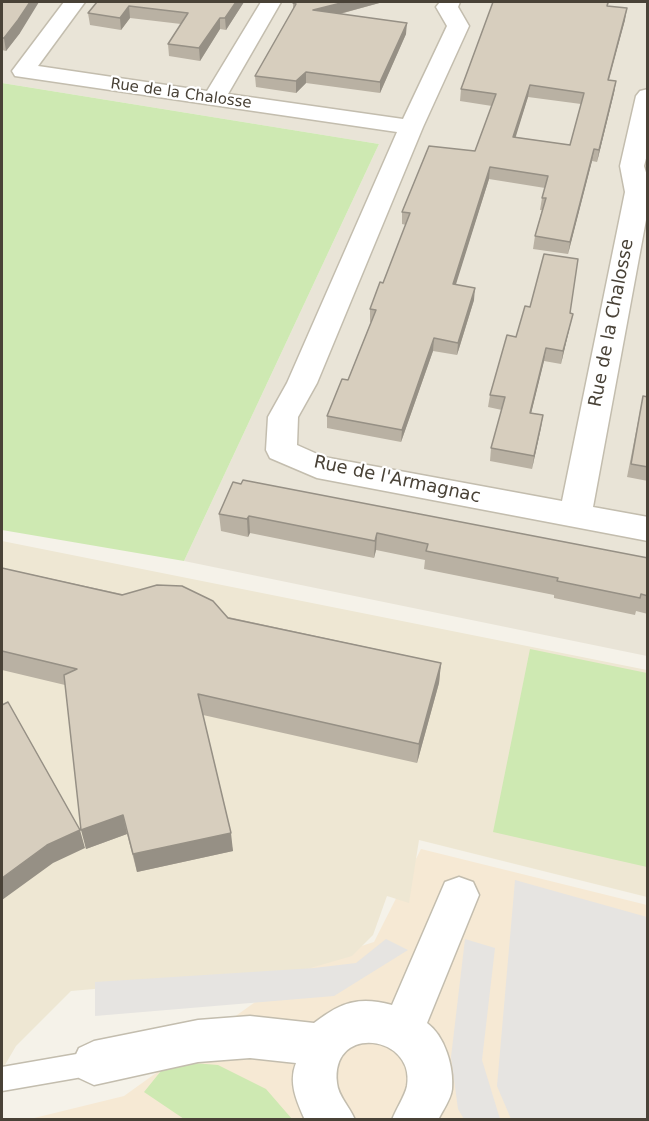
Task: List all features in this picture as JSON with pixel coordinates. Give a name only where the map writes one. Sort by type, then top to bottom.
[{"type":"street","name":"Rue de la Chalosse","points":[[12,70],[60,23],[74,2]]},
{"type":"street","points":[[213,99],[271,2]]},
{"type":"street","points":[[411,126],[458,26],[447,7],[450,2]]},
{"type":"street","name":"Rue de la Chalosse","points":[[12,70],[411,126]]},
{"type":"street","name":"Rue de la Chalosse","points":[[575,516],[643,193],[632,166],[648,96]]},
{"type":"street","name":"Rue de l'Armagnac","points":[[411,126],[302,383],[283,417],[281,450],[317,467],[648,529]]},
{"type":"street","points":[[403,1029],[459,895]]},
{"type":"street","points":[[333,1119],[318,1098],[314,1080],[317,1055],[322,1045],[334,1032],[350,1023],[368,1019],[386,1022],[403,1029],[416,1041],[426,1056],[430,1074],[429,1092],[422,1109],[414,1119]]},
{"type":"street","points":[[94,1062],[198,1041],[240,1038],[322,1045]]},
{"type":"lane","points":[[2,1079],[94,1062]]},
{"type":"shaded area","points":[[2,2],[647,2],[647,656],[184,561],[379,144],[2,83]]},
{"type":"shaded area","points":[[2,541],[647,670],[647,897],[419,840],[409,903],[387,896],[373,935],[352,956],[300,971],[71,991],[16,1046],[2,1070]]},
{"type":"shaded area","points":[[421,849],[647,905],[647,1119],[26,1120],[124,1096],[311,962],[374,942]]},
{"type":"shaded area","points":[[515,880],[647,917],[647,1119],[511,1119],[497,1086]]},
{"type":"shaded area","points":[[386,939],[408,950],[334,996],[95,1016],[95,982],[314,968],[356,963]]},
{"type":"shaded area","points":[[465,939],[495,948],[482,1060],[500,1119],[464,1119],[458,1109],[451,1057]]},
{"type":"green space","points":[[2,83],[379,144],[184,561],[2,530]]},
{"type":"green space","points":[[530,649],[647,673],[647,867],[493,832]]},
{"type":"green space","points":[[169,1061],[218,1065],[266,1089],[292,1119],[184,1119],[144,1092]]},
{"type":"building","points":[[2,2],[30,2],[4,38],[2,38]]},
{"type":"building","points":[[97,2],[236,2],[225,18],[220,18],[199,48],[168,44],[188,13],[129,6],[120,18],[88,13]]},
{"type":"building","points":[[294,2],[345,2],[313,10],[407,23],[380,82],[306,72],[296,81],[255,76],[296,4]]},
{"type":"building","points":[[493,2],[608,2],[607,6],[627,8],[608,80],[616,81],[599,150],[594,149],[570,242],[535,236],[546,198],[542,198],[548,176],[490,167],[453,284],[475,288],[458,343],[434,338],[402,430],[327,416],[342,379],[348,380],[376,310],[370,309],[380,282],[383,283],[410,213],[402,212],[429,146],[475,151],[496,94],[461,89]],"holes":[[[530,85],[584,93],[570,145],[513,137]]]},
{"type":"building","points":[[544,254],[578,259],[570,313],[573,314],[563,351],[546,348],[530,413],[543,415],[534,456],[491,448],[505,397],[490,395],[507,335],[516,337],[525,306],[530,307]]},
{"type":"building","points":[[643,396],[648,397],[648,467],[631,464]]},
{"type":"building","points":[[243,480],[648,558],[648,596],[641,594],[640,598],[557,581],[558,578],[426,551],[428,544],[377,533],[375,541],[249,516],[247,519],[219,514],[233,482],[241,484]]},
{"type":"building","points":[[2,568],[122,595],[157,585],[182,586],[213,601],[228,618],[441,663],[419,744],[198,694],[231,833],[133,854],[123,815],[81,830],[64,675],[77,669],[2,651]]},
{"type":"building","points":[[8,702],[80,830],[47,845],[2,878],[2,705]]}]
